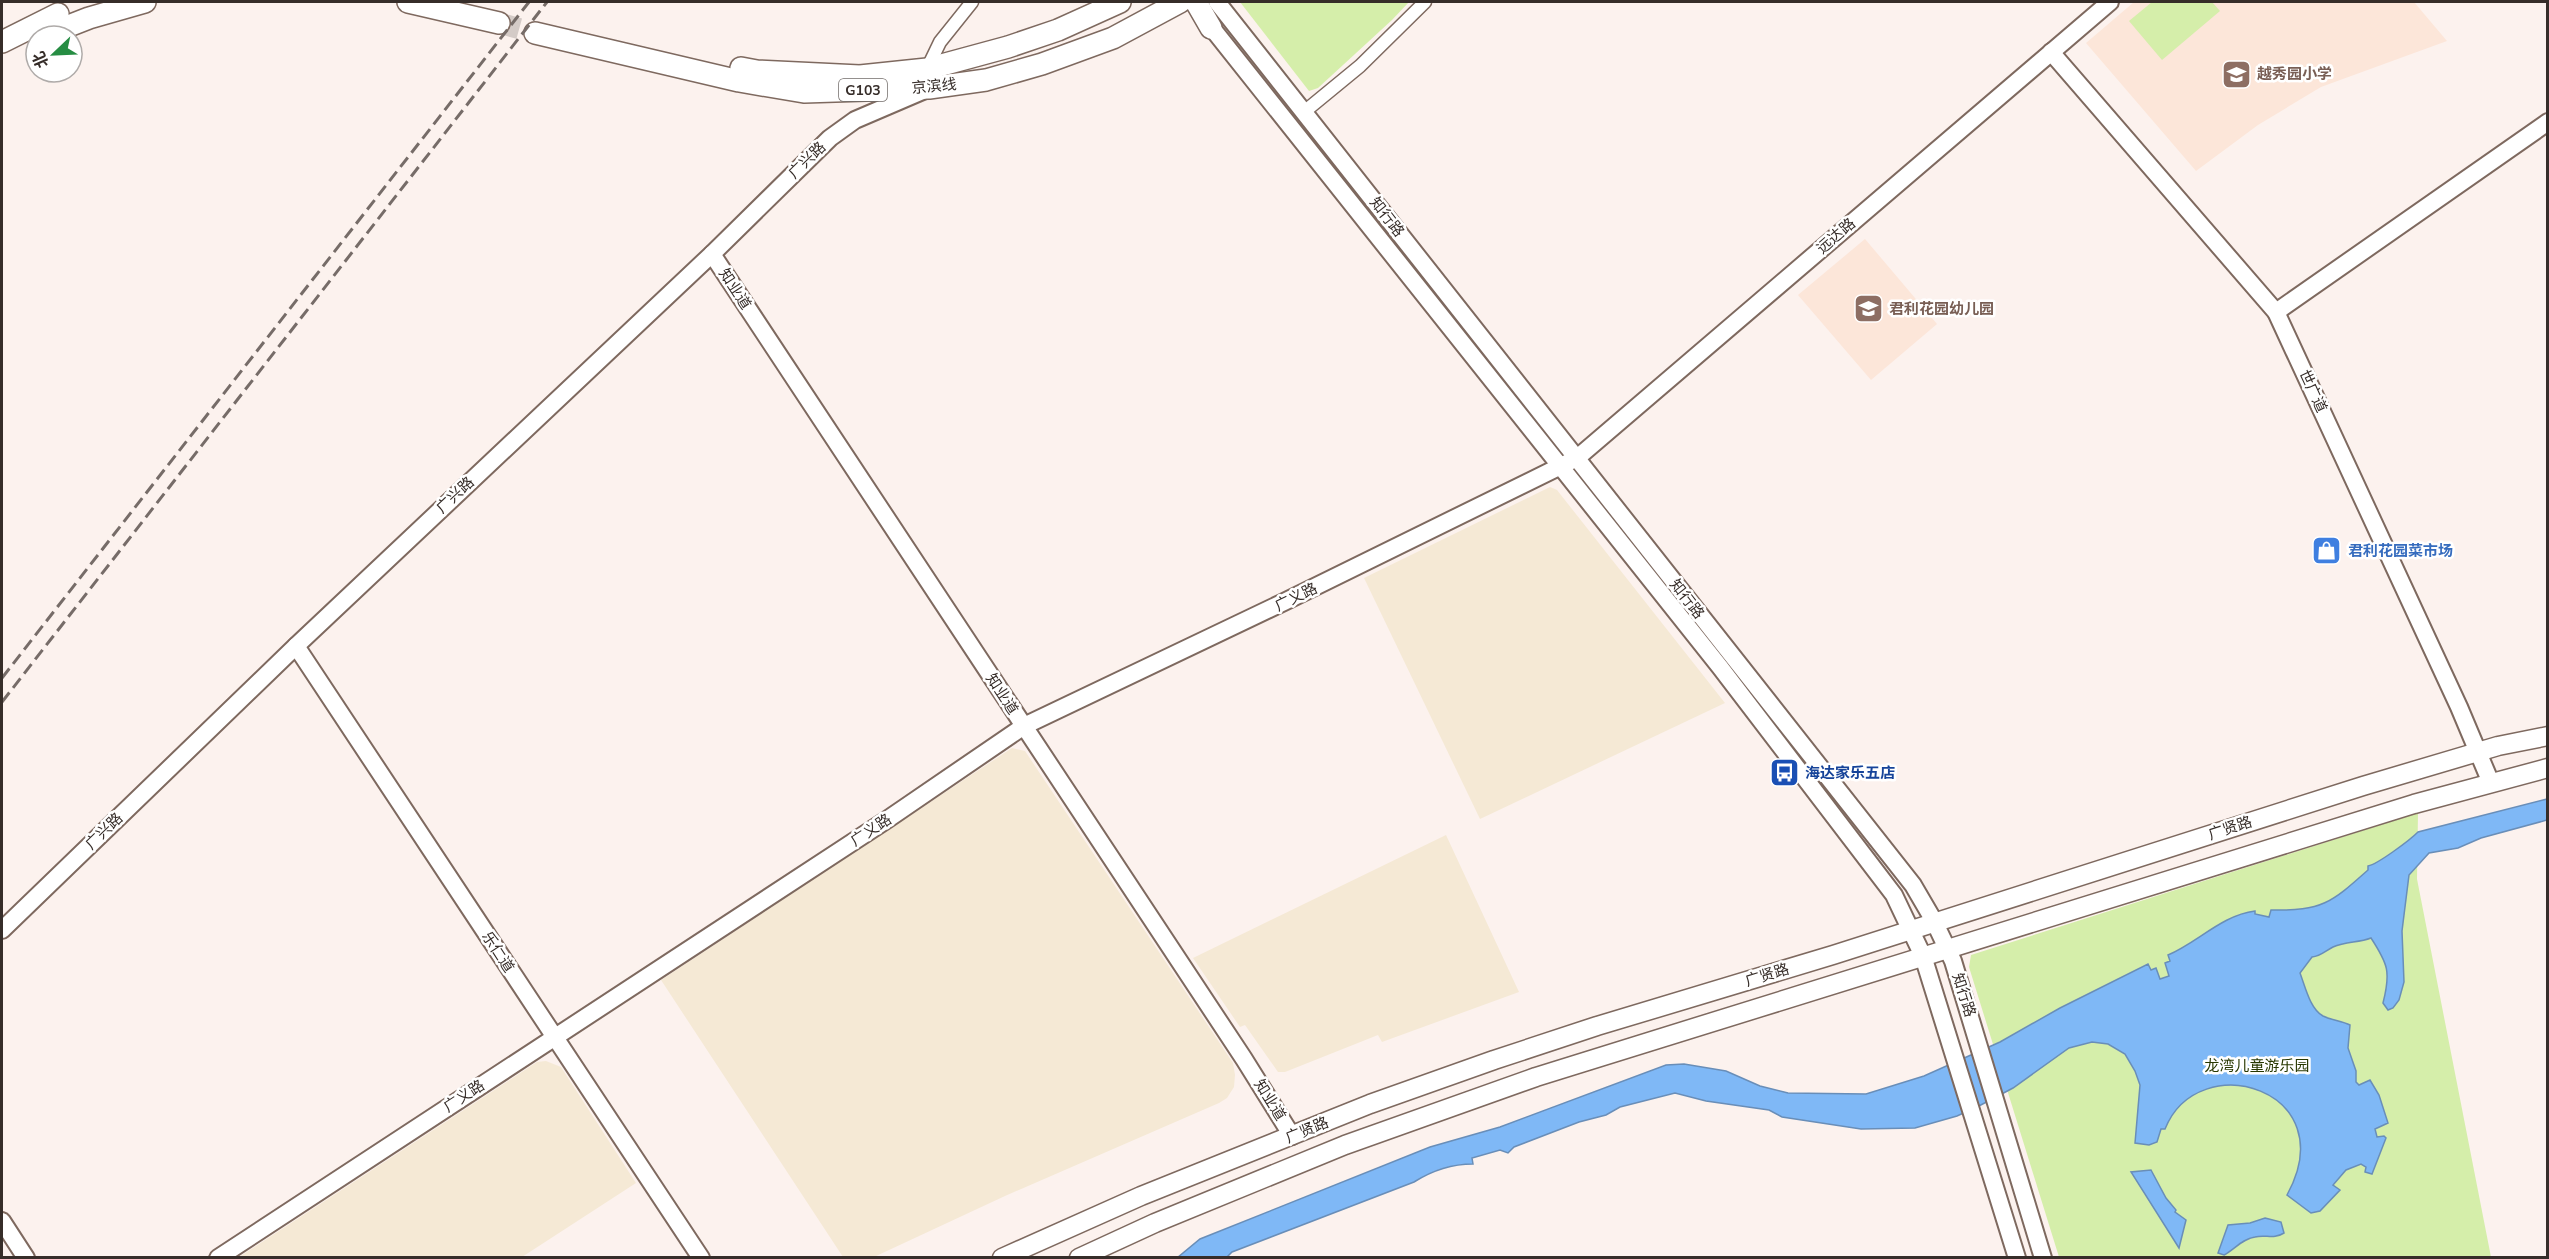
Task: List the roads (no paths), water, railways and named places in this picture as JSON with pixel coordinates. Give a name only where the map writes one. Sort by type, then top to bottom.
[{"type":"highway","points":[[2,42],[53,17],[96,2]]},
{"type":"highway","points":[[74,24],[146,2]]},
{"type":"highway","points":[[408,2],[503,19],[456,2]]},
{"type":"highway","name":"京滨线","points":[[928,78],[1058,30],[1120,2]]},
{"type":"highway","name":"京滨线","points":[[539,28],[717,77],[804,92],[928,78],[986,80],[1042,64],[1113,38],[1180,2]]},
{"type":"highway","points":[[1194,2],[1221,15]]},
{"type":"highway","points":[[2,56],[24,45]]},
{"type":"main road","name":"广贤路","points":[[1002,1257],[1141,1196],[1370,1104],[1504,1056],[2363,786],[2478,752],[2547,736]]},
{"type":"main road","name":"广贤路","points":[[1079,1257],[1282,1170],[1440,1110],[1619,1049],[2491,783],[2547,768]]},
{"type":"street","points":[[928,78],[940,42],[972,2]]},
{"type":"street","name":"知行路","points":[[1217,2],[1221,15],[1561,468],[1720,667],[1885,882],[1912,929],[1923,956],[2017,1257]]},
{"type":"street","points":[[1304,112],[1360,66],[1425,2]]},
{"type":"street","name":"远达路","points":[[1561,468],[1577,458],[2110,2]]},
{"type":"street","name":"知行路","points":[[1221,15],[1304,112],[1913,885],[1947,949],[1979,1041],[2043,1257]]},
{"type":"street","name":"世广道","points":[[2051,52],[2276,312],[2459,707],[2491,783]]},
{"type":"street","name":"广兴路","points":[[2,930],[296,646],[712,254],[830,138],[855,120],[928,78]]},
{"type":"street","points":[[2276,312],[2547,122]]},
{"type":"street","name":"知业道","points":[[712,254],[1244,1059],[1292,1136]]},
{"type":"street","name":"广义路","points":[[218,1257],[888,819],[1024,726],[1561,468]]},
{"type":"street","name":"乐仁道","points":[[296,646],[701,1257]]},
{"type":"street","points":[[2,1221],[26,1257]]},
{"type":"water","points":[[2547,799],[2547,820],[2481,838],[2458,848],[2429,853],[2409,875],[2402,931],[2404,982],[2399,1000],[2393,1008],[2388,1010],[2383,1003],[2387,983],[2386,969],[2371,938],[2338,945],[2312,957],[2300,973],[2308,997],[2318,1013],[2350,1025],[2348,1048],[2356,1071],[2356,1082],[2359,1085],[2370,1080],[2379,1095],[2388,1123],[2375,1129],[2377,1137],[2386,1138],[2372,1174],[2365,1172],[2366,1167],[2361,1164],[2346,1170],[2333,1185],[2340,1190],[2320,1211],[2311,1213],[2287,1195],[2300,1159],[2297,1129],[2283,1106],[2261,1091],[2234,1085],[2207,1089],[2182,1103],[2165,1129],[2161,1129],[2157,1142],[2149,1145],[2135,1143],[2140,1085],[2135,1071],[2125,1054],[2108,1044],[2092,1042],[2069,1048],[2013,1088],[1977,1107],[1957,1116],[1915,1128],[1861,1129],[1782,1117],[1769,1110],[1706,1101],[1675,1093],[1620,1107],[1606,1115],[1579,1122],[1514,1147],[1508,1153],[1500,1150],[1472,1158],[1473,1164],[1457,1165],[1435,1171],[1414,1182],[1232,1252],[1227,1257],[1177,1258],[1200,1239],[1430,1147],[1500,1127],[1666,1065],[1684,1064],[1726,1071],[1760,1086],[1788,1093],[1866,1094],[1924,1076],[2000,1042],[2060,1008],[2148,964],[2151,970],[2156,968],[2160,979],[2169,976],[2165,963],[2170,961],[2168,955],[2232,918],[2255,911],[2255,914],[2269,917],[2271,910],[2302,909],[2325,903],[2368,870],[2368,866],[2401,846],[2418,832]]},
{"type":"water","points":[[2151,1170],[2166,1198],[2176,1210],[2175,1212],[2186,1220],[2179,1248],[2131,1172]]},
{"type":"water","points":[[2265,1218],[2281,1222],[2284,1233],[2276,1236],[2250,1238],[2224,1255],[2218,1253],[2228,1225],[2250,1223]]},
{"type":"tunnel","points":[[499,23],[535,33]]},
{"type":"railway","points":[[2,678],[529,2]]},
{"type":"railway","points":[[2,702],[547,2]]},
{"type":"place","name":"越秀园小学","points":[[2236,74]]},
{"type":"place","name":"君利花园幼儿园","points":[[1868,309]]},
{"type":"place","name":"君利花园菜市场","points":[[2327,551]]},
{"type":"place","name":"海达家乐五店","points":[[1784,773]]},
{"type":"park label","name":"龙湾儿童游乐园","points":[[2257,1066]]}]
